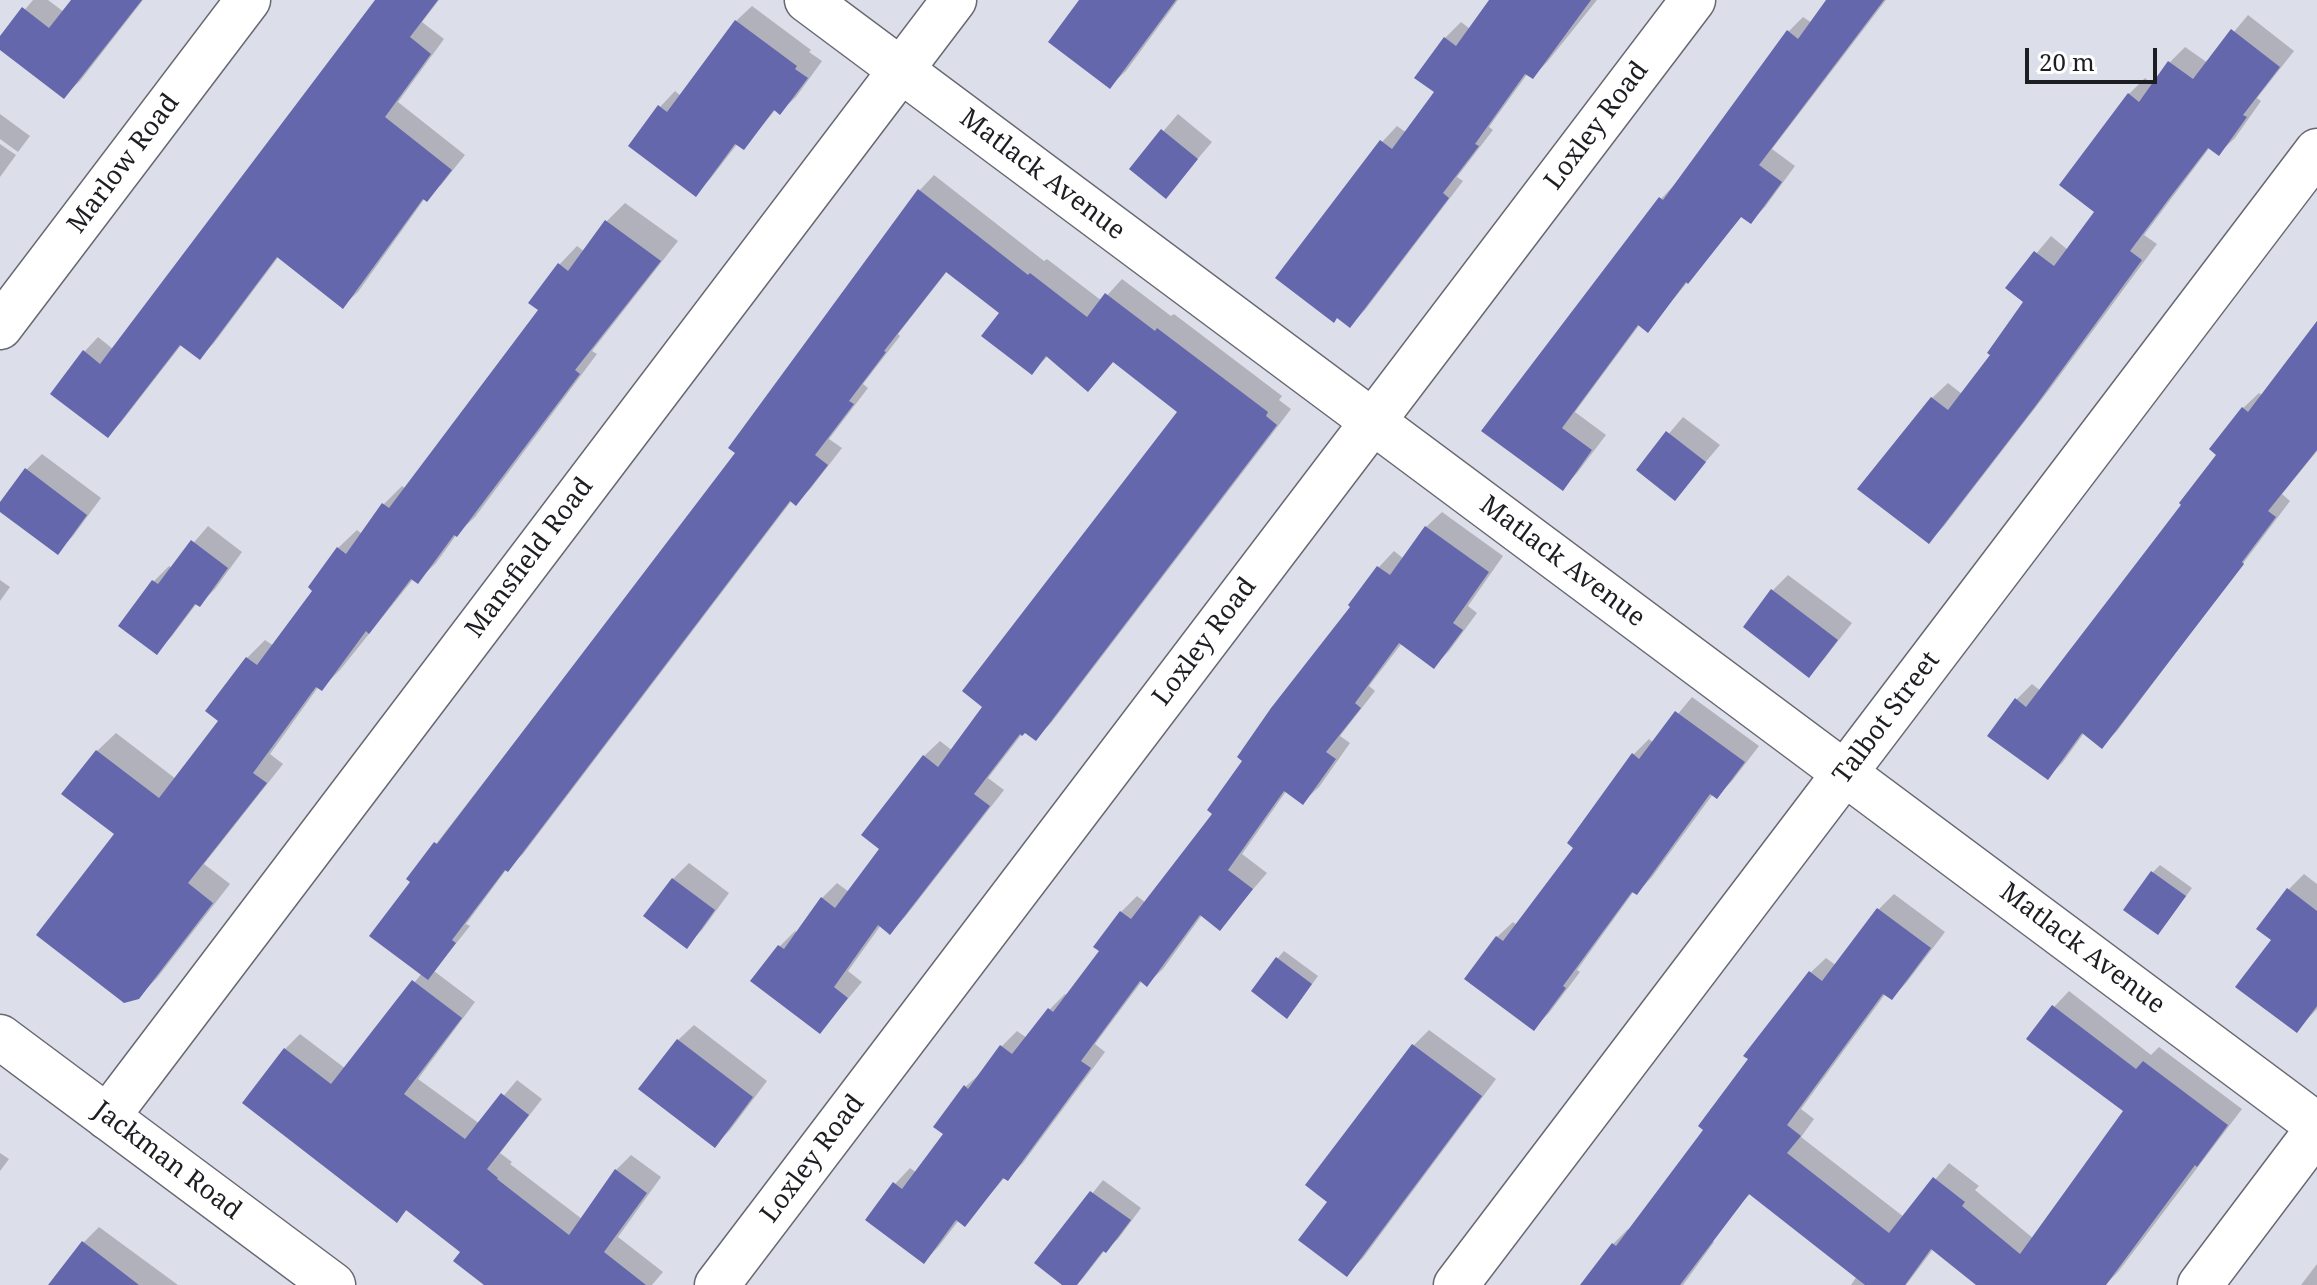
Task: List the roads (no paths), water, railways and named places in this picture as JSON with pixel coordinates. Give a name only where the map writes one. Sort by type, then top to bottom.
[{"type":"street","name":"Marlow Road","points":[[0,327],[248,0]]},
{"type":"street","name":"Matlack Avenue","points":[[807,0],[2317,1128]]},
{"type":"street","name":"Mansfield Road","points":[[107,1117],[954,0]]},
{"type":"street","name":"Loxley Road","points":[[717,1285],[1693,0]]},
{"type":"street","name":"Talbot Street","points":[[1456,1285],[2317,151]]},
{"type":"street","name":"Jackman Road","points":[[0,1037],[333,1285]]},
{"type":"street","points":[[2200,1285],[2317,1128]]}]
